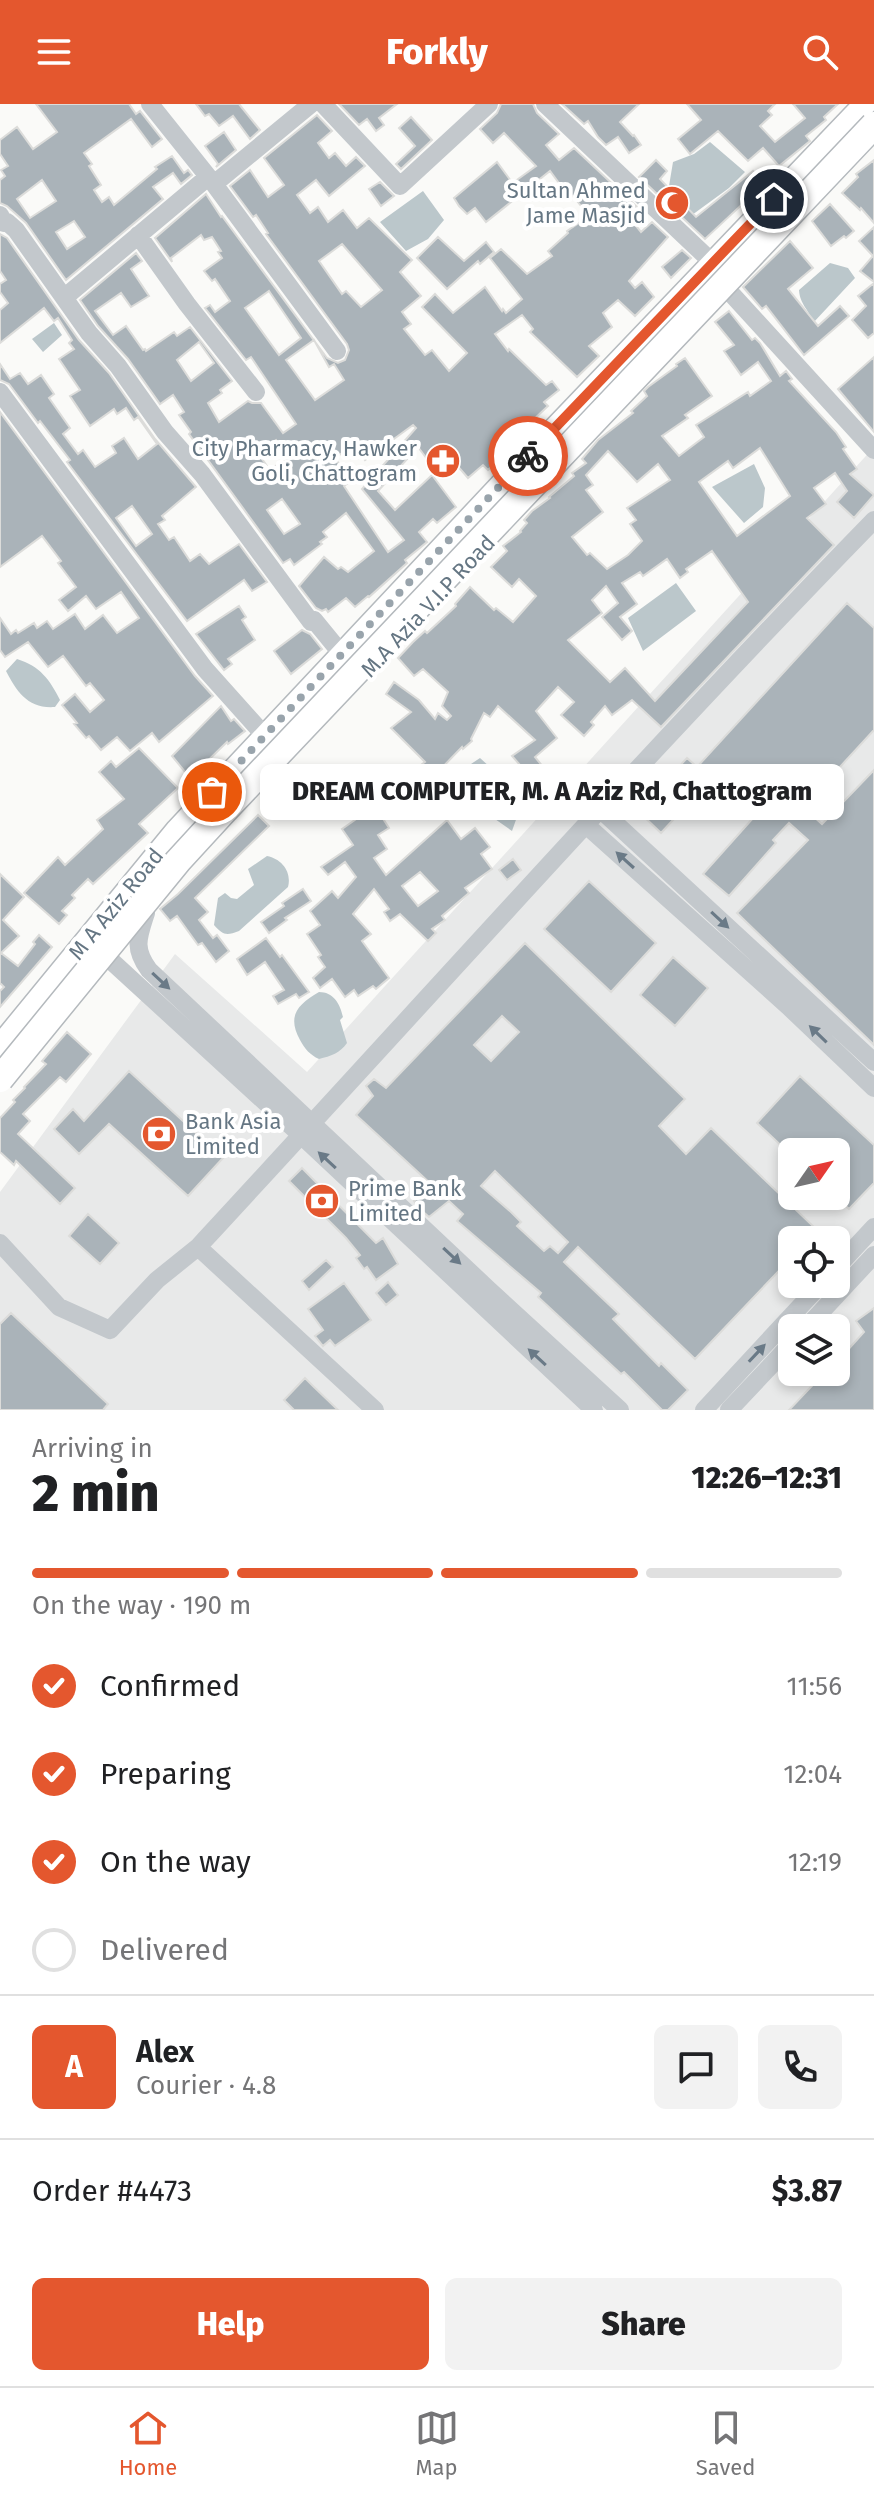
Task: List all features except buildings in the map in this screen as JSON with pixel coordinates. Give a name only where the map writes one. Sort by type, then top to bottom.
[{"type":"highway","points":[[0,1058],[168,851],[500,497],[874,106]]},
{"type":"highway","points":[[0,1079],[136,911],[223,812],[874,125]]},
{"type":"main road","name":"M A Aziz Road","points":[[4,1032],[87,939],[177,830],[341,653],[865,104]]},
{"type":"main road","name":"M.A Azia V.I.P Road","points":[[0,1094],[146,913],[216,832],[874,136]]},
{"type":"street","points":[[150,104],[211,180],[337,351]]},
{"type":"street","points":[[65,297],[138,235],[311,104]]},
{"type":"street","points":[[323,104],[400,186],[489,104]]},
{"type":"street","points":[[545,104],[713,263],[727,289],[874,450]]},
{"type":"street","points":[[0,215],[4,223],[16,230],[165,432],[202,474],[311,622],[314,620],[341,653]]},
{"type":"street","points":[[138,235],[256,392]]},
{"type":"street","points":[[0,392],[205,669],[265,736]]},
{"type":"street","points":[[0,1243],[59,1307],[110,1330],[157,1280],[198,1247],[771,626],[874,520]]},
{"type":"street","points":[[601,810],[794,999],[872,1083]]},
{"type":"street","points":[[586,825],[874,1062]]},
{"type":"street","points":[[146,913],[138,939],[139,956],[149,970],[306,1129],[594,1410]]},
{"type":"street","points":[[87,939],[306,1129],[620,1410]]},
{"type":"street","points":[[850,1253],[874,1227]]},
{"type":"street","points":[[198,1247],[375,1410]]},
{"type":"street","points":[[819,1314],[874,1255]]},
{"type":"street","points":[[704,1410],[808,1298]]},
{"type":"street","points":[[729,1410],[778,1358]]},
{"type":"shaded area","points":[[710,142],[745,172],[692,215],[681,196],[669,186],[673,162],[694,154]]},
{"type":"shaded area","points":[[423,191],[444,220],[428,239],[406,251],[380,222]]},
{"type":"shaded area","points":[[830,263],[848,268],[855,278],[813,323],[799,290]]},
{"type":"shaded area","points":[[54,323],[62,335],[43,352],[32,339]]},
{"type":"shaded area","points":[[874,447],[874,1410],[0,1410],[0,1192],[175,954],[307,1072]]},
{"type":"shaded area","points":[[754,464],[765,488],[763,507],[744,523],[712,487]]},
{"type":"shaded area","points":[[676,583],[696,611],[643,651],[628,618]]},
{"type":"shaded area","points":[[17,659],[38,670],[48,680],[60,700],[55,707],[31,702],[14,686],[6,671]]},
{"type":"shaded area","points":[[480,758],[502,778],[500,791],[509,799],[517,796],[523,800],[512,831],[462,796],[453,776]]},
{"type":"shaded area","points":[[267,856],[285,867],[289,876],[288,887],[239,931],[222,933],[214,925],[218,898],[225,893],[237,899],[254,885],[248,869]]},
{"type":"shaded area","points":[[319,992],[332,996],[338,1003],[347,1043],[335,1054],[319,1059],[304,1046],[296,1032],[294,1018],[300,1007]]},
{"type":"way so far","points":[[212,792],[528,456]]},
{"type":"place","name":"Sultan Ahmed Jame Masjid","points":[[672,203]]},
{"type":"place","name":"City Pharmacy, Hawker Goli, Chattogram","points":[[443,461]]},
{"type":"place","name":"DREAM COMPUTER, M. A Aziz Rd, Chattogram","points":[[212,792]]},
{"type":"place","name":"Bank Asia Limited","points":[[159,1134]]},
{"type":"place","name":"Prime Bank Limited","points":[[322,1201]]},
{"type":"route","points":[[528,456],[774,199]]}]
